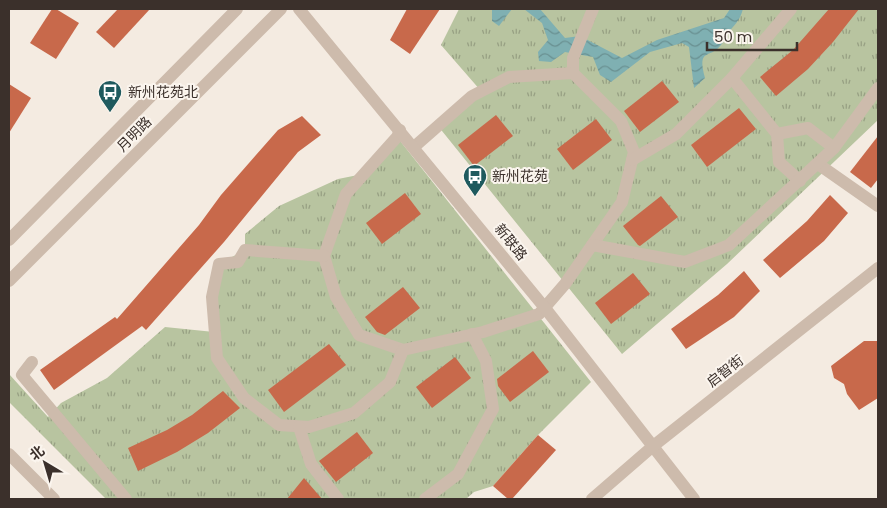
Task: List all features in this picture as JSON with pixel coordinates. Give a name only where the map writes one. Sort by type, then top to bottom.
[{"type":"street","name":"月明路","points":[[9,240],[238,9]]},
{"type":"street","name":"月明路","points":[[9,281],[281,9]]},
{"type":"street","name":"新联路","points":[[300,9],[545,308],[694,499]]},
{"type":"street","points":[[400,130],[397,137],[346,194],[324,256],[336,298],[359,335],[403,350],[472,334],[538,314],[545,308],[622,202],[634,152],[621,120],[573,73],[573,58],[593,9]]},
{"type":"street","points":[[632,160],[676,134],[732,78],[791,9]]},
{"type":"street","points":[[414,147],[472,96],[509,76],[573,73]]},
{"type":"street","points":[[732,78],[777,134],[779,162],[800,181]]},
{"type":"street","points":[[592,245],[685,262],[728,245],[834,148],[878,88]]},
{"type":"street","points":[[777,134],[808,128],[834,148]]},
{"type":"street","points":[[818,164],[878,206]]},
{"type":"street","points":[[324,256],[245,250],[238,262],[219,264],[212,297],[217,358],[244,398],[279,425],[309,428],[354,412],[390,382],[403,350]]},
{"type":"street","name":"启智街","points":[[592,499],[652,447],[878,268]]},
{"type":"street","points":[[424,499],[458,474],[493,409],[486,361],[472,334]]},
{"type":"street","points":[[32,362],[22,375],[126,499]]},
{"type":"street","points":[[299,427],[311,464],[338,499]]},
{"type":"street","points":[[9,454],[54,499]]},
{"type":"green space","points":[[459,9],[878,9],[878,120],[727,264],[622,354],[438,126],[481,91],[441,45]]},
{"type":"green space","points":[[397,137],[591,382],[538,435],[493,486],[474,492],[466,499],[106,499],[9,402],[9,374],[48,417],[61,403],[107,378],[165,327],[214,332],[219,264],[245,250],[245,234],[279,206],[338,179],[363,174]]},
{"type":"water","points":[[492,9],[512,9],[499,26],[492,21]]},
{"type":"water","points":[[524,9],[540,9],[565,38],[580,36],[622,58],[657,40],[724,18],[730,9],[743,9],[722,44],[703,58],[705,78],[694,88],[689,47],[682,43],[650,52],[611,82],[600,75],[593,57],[565,52],[551,62],[539,61],[538,52],[548,40],[542,23]]},
{"type":"building","points":[[52,9],[56,9],[79,23],[56,59],[30,43]]},
{"type":"building","points":[[118,9],[150,9],[114,48],[96,32]]},
{"type":"building","points":[[407,9],[440,9],[410,54],[390,40]]},
{"type":"building","points":[[829,9],[859,9],[833,42],[808,69],[776,96],[760,77],[793,50]]},
{"type":"building","points":[[662,81],[679,102],[640,132],[624,111]]},
{"type":"building","points":[[9,84],[31,98],[9,133]]},
{"type":"building","points":[[739,108],[756,129],[707,167],[691,145]]},
{"type":"building","points":[[496,115],[513,136],[474,166],[458,145]]},
{"type":"building","points":[[302,116],[321,135],[298,152],[224,242],[146,330],[142,326],[54,390],[40,370],[115,317],[117,319],[278,130]]},
{"type":"building","points":[[596,119],[612,140],[573,170],[557,149]]},
{"type":"building","points":[[878,136],[878,179],[871,188],[850,172]]},
{"type":"building","points":[[405,193],[421,214],[382,244],[366,223]]},
{"type":"building","points":[[830,195],[848,213],[824,241],[780,278],[763,260],[807,221]]},
{"type":"building","points":[[661,196],[678,217],[640,246],[623,226]]},
{"type":"building","points":[[744,271],[760,291],[734,317],[686,349],[671,329],[718,295]]},
{"type":"building","points":[[633,273],[650,294],[611,324],[595,303]]},
{"type":"building","points":[[403,287],[420,308],[385,335],[377,332],[365,317]]},
{"type":"building","points":[[864,341],[878,341],[878,398],[859,410],[847,394],[844,384],[834,378],[831,366]]},
{"type":"building","points":[[329,344],[346,365],[284,412],[268,390]]},
{"type":"building","points":[[533,351],[549,372],[510,402],[498,386],[497,379]]},
{"type":"building","points":[[455,357],[471,378],[432,408],[416,387]]},
{"type":"building","points":[[223,391],[240,408],[208,433],[177,452],[138,471],[128,448],[167,430],[192,415]]},
{"type":"building","points":[[357,432],[373,453],[336,482],[319,461]]},
{"type":"building","points":[[538,435],[556,450],[512,499],[508,499],[493,486]]},
{"type":"building","points":[[304,478],[322,499],[287,499]]},
{"type":"place","name":"新州花苑北","points":[[110,113]]},
{"type":"place","name":"新州花苑","points":[[475,197]]}]
